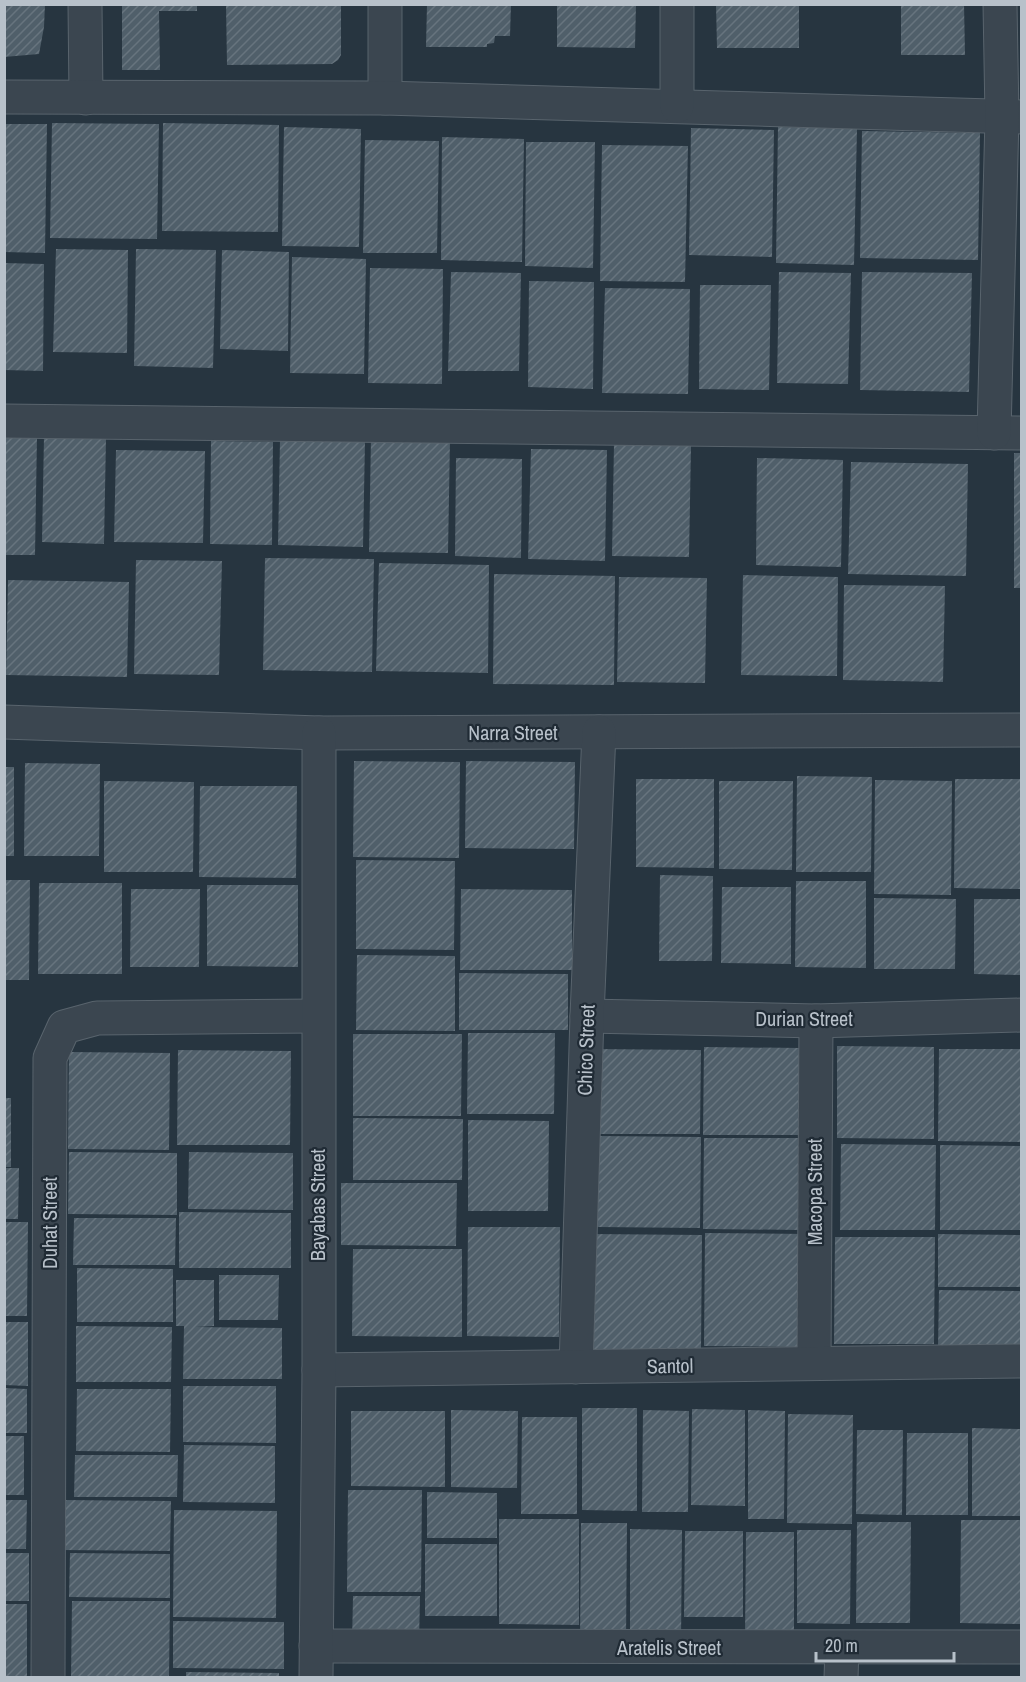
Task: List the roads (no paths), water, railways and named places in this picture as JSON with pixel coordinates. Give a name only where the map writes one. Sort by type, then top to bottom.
[{"type":"street","points":[[85,4],[86,98]]},
{"type":"street","points":[[385,4],[385,98]]},
{"type":"street","points":[[676,106],[677,4]]},
{"type":"street","points":[[4,421],[1008,433],[1012,117],[1000,4]]},
{"type":"street","points":[[4,97],[385,98],[1012,117]]},
{"type":"street","name":"Narra Street","points":[[4,722],[319,733],[1022,730]]},
{"type":"street","name":"Chico Street","points":[[576,1367],[599,732]]},
{"type":"street","name":"Bayabas Street","points":[[316,1662],[319,1370],[319,733]]},
{"type":"street","name":"Durian Street","points":[[587,1016],[816,1021],[1022,1015]]},
{"type":"street","name":"Duhat Street","points":[[48,1677],[50,1058],[64,1027],[97,1018],[318,1016]]},
{"type":"street","name":"Macopa Street","points":[[814,1364],[816,1021]]},
{"type":"street","name":"Santol","points":[[319,1370],[1022,1361]]},
{"type":"street","name":"Aratelis Street","points":[[316,1662],[841,1663],[1022,1647]]}]
